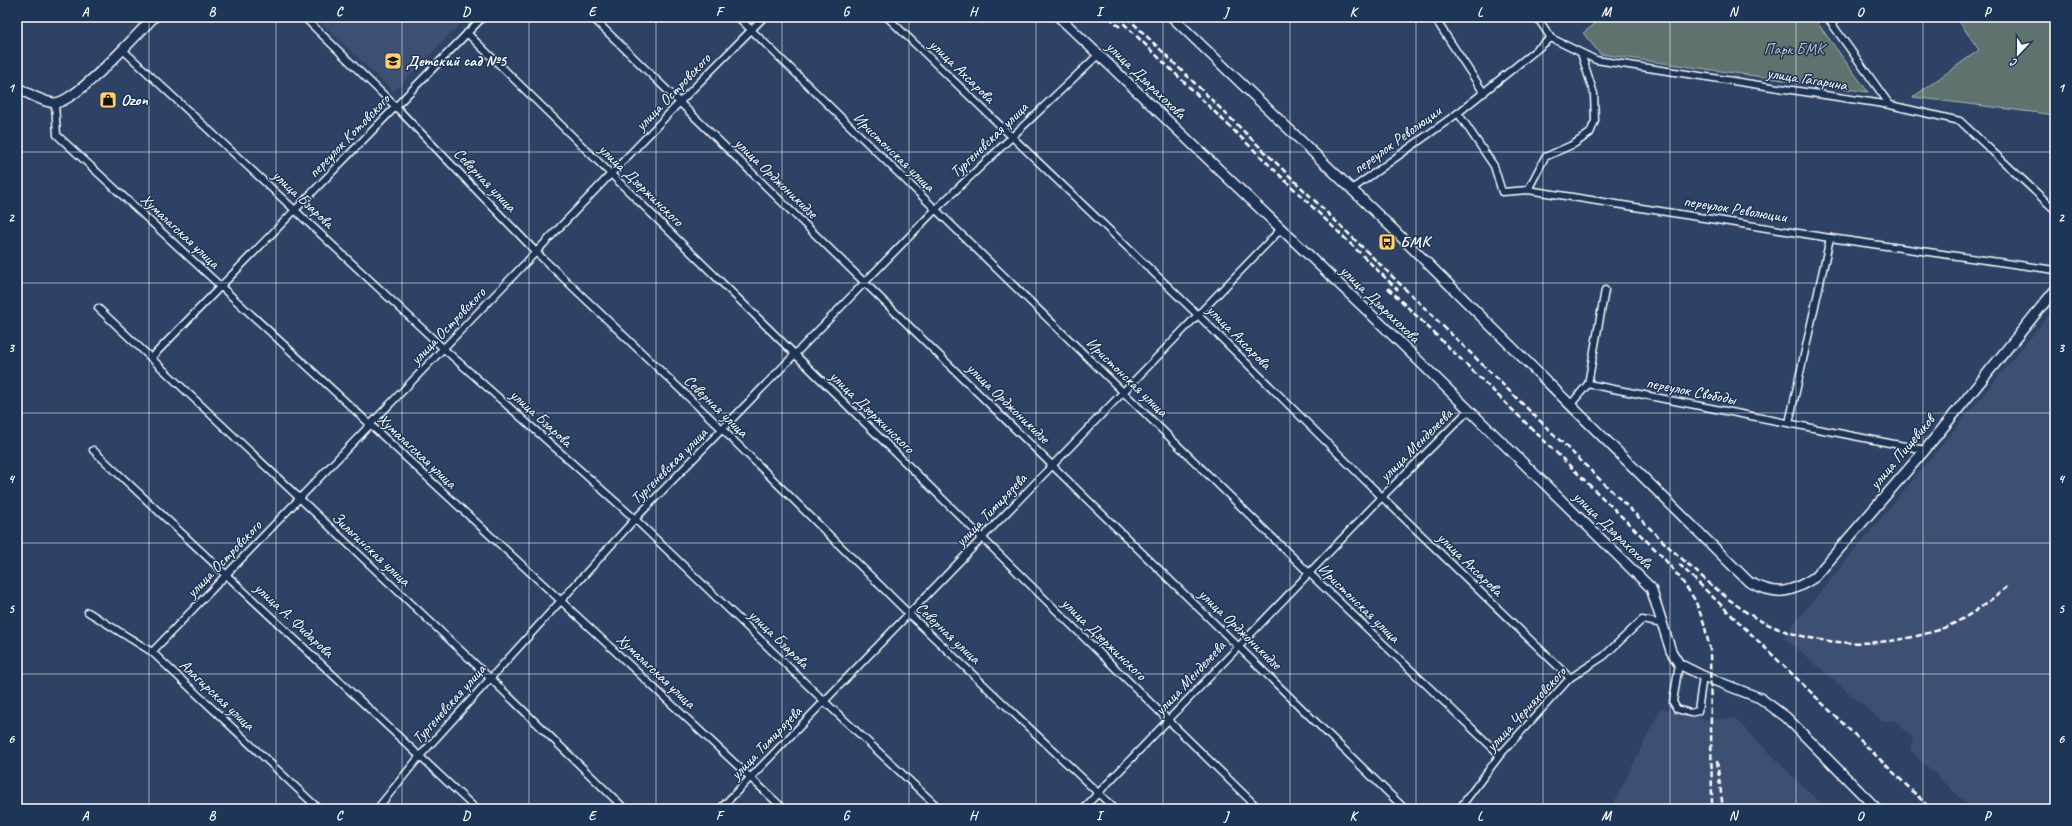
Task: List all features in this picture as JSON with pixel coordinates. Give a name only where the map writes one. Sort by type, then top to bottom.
[{"type":"street","points":[[17,88],[41,99],[55,103],[75,94],[123,50],[154,17]]},
{"type":"street","name":"Северная улица","points":[[304,17],[396,107],[536,253],[723,430],[909,614],[1115,809]]},
{"type":"street","name":"переулок Котовского","points":[[151,358],[483,17]]},
{"type":"street","name":"улица Орджоникидзе","points":[[592,17],[1054,465],[1405,809]]},
{"type":"street","name":"Иристонская улица","points":[[738,17],[1309,573],[1500,755]]},
{"type":"street","name":"улица Островского","points":[[152,652],[612,175],[680,102],[764,17]]},
{"type":"street","name":"улица Ахсарова","points":[[887,17],[1198,315],[1382,498],[1570,678]]},
{"type":"street","name":"улица Дзарахохова","points":[[1058,17],[1281,229],[1651,588],[1671,651],[1679,664]]},
{"type":"street","points":[[1172,17],[1352,189],[1571,404],[1588,384],[1605,290]]},
{"type":"street","points":[[1434,17],[1484,93]]},
{"type":"street","name":"улица Гагарина","points":[[1537,17],[1552,38],[1596,60],[1890,105],[1960,121],[2055,210]]},
{"type":"street","points":[[1827,17],[1890,105]]},
{"type":"street","name":"улица Дзержинского","points":[[467,33],[1259,809]]},
{"type":"street","name":"переулок Революции","points":[[1352,189],[1458,113],[1552,38]]},
{"type":"street","name":"улица Бзарова","points":[[123,50],[444,349],[635,519],[824,701],[940,809]]},
{"type":"street","points":[[1528,190],[1545,157],[1574,144],[1590,133],[1595,121],[1594,94],[1581,53]]},
{"type":"street","name":"Тургеневская улица","points":[[377,809],[420,756],[635,519],[796,355],[864,282],[935,210],[1011,136],[1098,55]]},
{"type":"street","name":"Хумалагская улица","points":[[55,103],[57,135],[784,809]]},
{"type":"street","name":"переулок Революции","points":[[1458,113],[1494,166],[1502,192],[1528,190],[1830,238],[2055,270]]},
{"type":"street","name":"улица Тимирязева","points":[[720,809],[1281,229]]},
{"type":"street","points":[[1789,423],[1830,238]]},
{"type":"street","name":"улица Пищевиков","points":[[1571,404],[1749,582],[1765,590],[1779,591],[1796,589],[1815,577],[1925,450],[2055,290]]},
{"type":"street","name":"Зильгинская улица","points":[[98,308],[299,500],[490,678],[625,809]]},
{"type":"street","name":"переулок Свободы","points":[[1588,384],[1925,450]]},
{"type":"street","name":"улица Менделеева","points":[[1083,809],[1238,646],[1468,411]]},
{"type":"street","name":"улица А. Фидарова","points":[[94,450],[476,809]]},
{"type":"street","name":"Алагирская улица","points":[[88,612],[152,652],[319,809]]},
{"type":"street","name":"улица Черняховского","points":[[1459,809],[1500,755],[1570,678],[1604,656],[1642,620],[1663,624]]},
{"type":"street","points":[[1703,676],[1698,711],[1690,714],[1677,709],[1673,702],[1679,664],[1703,676],[1760,698],[1786,717],[1877,809]]},
{"type":"shaded area","points":[[316,17],[338,17],[327,29]]},
{"type":"shaded area","name":"Детский сад №5","points":[[339,17],[467,17],[394,92],[328,29]]},
{"type":"shaded area","points":[[2055,308],[2055,809],[1972,809],[1910,750],[1913,738],[1894,720],[1882,721],[1783,637]]},
{"type":"shaded area","points":[[1661,708],[1710,720],[1734,718],[1826,809],[1611,809]]},
{"type":"green space","name":"Парк БМК","points":[[1604,17],[1813,17],[1868,92],[1600,54],[1583,33]]},
{"type":"green space","points":[[1956,17],[2055,17],[2055,115],[1913,97],[1979,50]]},
{"type":"railway","points":[[1109,17],[1120,27]]},
{"type":"railway","points":[[1117,17],[1398,290]]},
{"type":"railway","points":[[1127,17],[1672,550],[1719,591],[1749,614],[1770,625],[1793,634],[1817,639],[1867,643],[1891,641],[1938,630],[1957,622],[1974,612],[2007,587]]},
{"type":"railway","points":[[1388,288],[1661,555],[1680,578],[1695,600],[1704,623],[1710,650],[1712,803]]},
{"type":"railway","points":[[1679,564],[1931,809]]},
{"type":"railway","points":[[1717,761],[1723,809]]},
{"type":"place","name":"Детский сад №5","points":[[393,61]]},
{"type":"place","name":"Ozon","points":[[108,100]]},
{"type":"place","name":"БМК","points":[[1387,242]]}]
